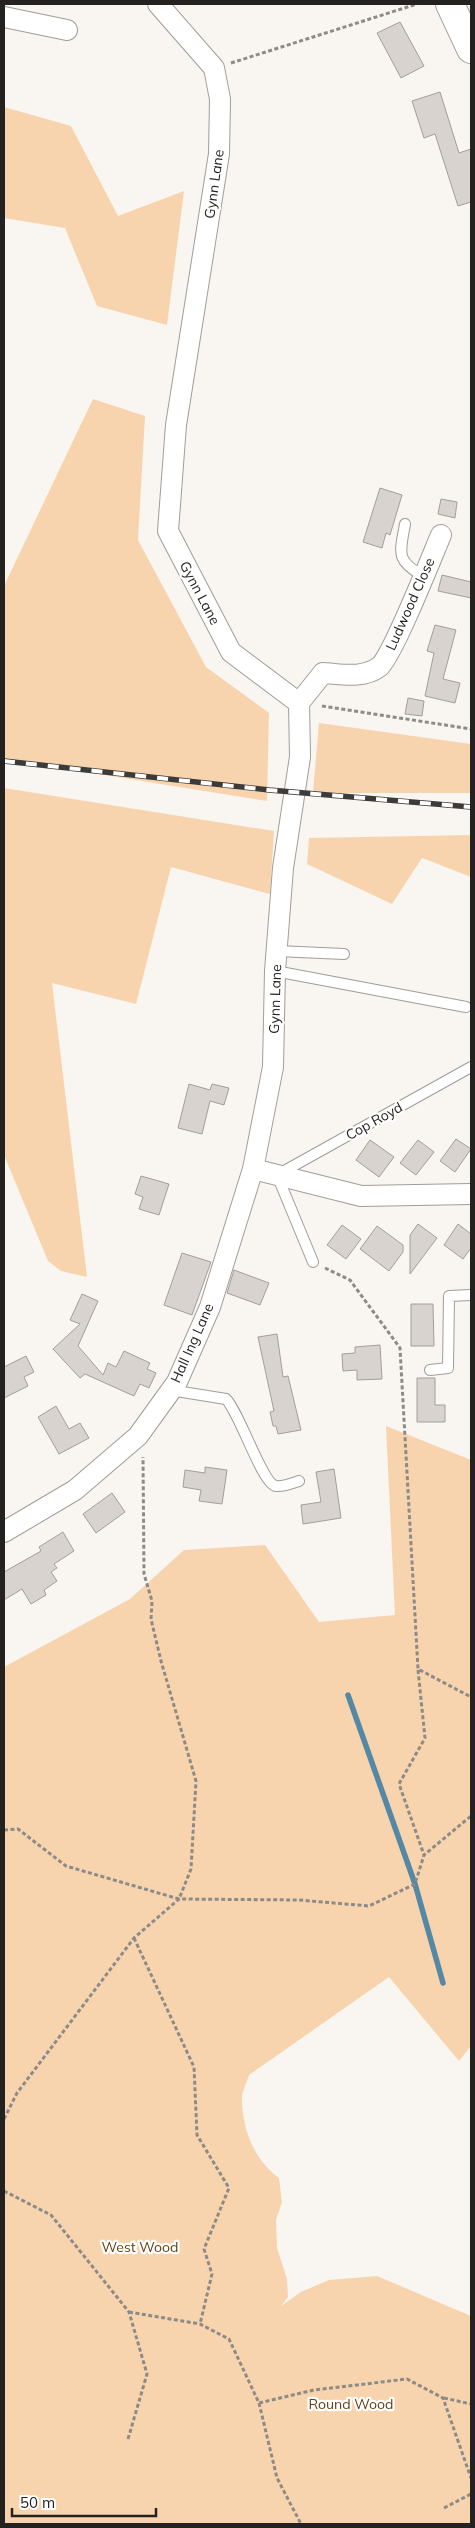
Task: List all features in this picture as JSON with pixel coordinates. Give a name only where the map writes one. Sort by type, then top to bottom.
[{"type":"street","points":[[158,4],[214,68]]},
{"type":"street","points":[[450,4],[471,49]]},
{"type":"street","points":[[4,17],[67,30]]},
{"type":"street","name":"Gynn Lane","points":[[214,68],[220,99],[219,154],[176,425],[168,531],[231,652],[299,703],[300,757],[283,868],[275,972],[273,1067],[253,1170]]},
{"type":"street","name":"Ludwood Close","points":[[299,703],[323,674],[361,675],[380,666],[397,636],[441,534]]},
{"type":"street","points":[[253,1170],[277,1174],[361,1196],[471,1194]]},
{"type":"street","name":"Hall Ing Lane","points":[[4,1532],[75,1490],[138,1436],[177,1382],[210,1307],[253,1170]]},
{"type":"lane","points":[[405,524],[400,552],[402,560],[409,568],[423,576]]},
{"type":"lane","points":[[277,951],[344,954]]},
{"type":"lane","points":[[275,972],[466,1007]]},
{"type":"lane","name":"Cop Royd","points":[[277,1174],[471,1067]]},
{"type":"lane","points":[[277,1174],[313,1262]]},
{"type":"lane","points":[[430,1370],[448,1368],[450,1296],[471,1295]]},
{"type":"lane","points":[[170,1390],[226,1399],[236,1413],[256,1460],[271,1484],[276,1486],[299,1481]]},
{"type":"path","points":[[214,68],[417,4]]},
{"type":"path","points":[[299,703],[471,729]]},
{"type":"path","points":[[313,1262],[350,1280],[400,1348],[418,1669],[425,1738],[399,1784],[424,1855]]},
{"type":"path","points":[[4,2119],[17,2093],[134,1938],[179,1899],[191,1869],[196,1780],[161,1661],[151,1619],[152,1601],[144,1574],[143,1442],[138,1436]]},
{"type":"path","points":[[418,1669],[471,1697]]},
{"type":"path","points":[[4,1830],[18,1829],[66,1866],[179,1899],[299,1900],[369,1906],[415,1884],[424,1855],[471,1816]]},
{"type":"path","points":[[134,1938],[194,2067],[197,2135],[228,2188],[204,2249],[212,2274],[200,2324]]},
{"type":"path","points":[[4,2191],[52,2215],[129,2312],[147,2374],[128,2438]]},
{"type":"path","points":[[129,2312],[200,2324],[228,2339],[260,2403],[277,2478],[301,2524]]},
{"type":"path","points":[[260,2403],[314,2390],[407,2380],[443,2398],[471,2404]]},
{"type":"path","points":[[443,2398],[471,2478]]},
{"type":"path","points":[[444,2508],[471,2494]]},
{"type":"green space","points":[[4,107],[71,126],[118,216],[184,191],[167,325],[97,306],[65,228],[4,218]]},
{"type":"green space","points":[[93,399],[145,416],[138,540],[206,667],[269,713],[267,801],[4,759],[4,586]]},
{"type":"green space","points":[[319,723],[471,744],[471,793],[313,793]]},
{"type":"green space","points":[[4,788],[274,831],[270,894],[171,867],[136,1004],[52,983],[87,1277],[61,1271],[48,1261],[4,1155]]},
{"type":"green space","points":[[471,835],[471,877],[422,858],[392,904],[307,864],[309,838]]},
{"type":"green space","points":[[386,1426],[471,1460],[471,2046],[459,2061],[389,1977],[249,2075],[242,2095],[243,2110],[247,2132],[256,2153],[270,2171],[279,2178],[282,2202],[276,2220],[277,2248],[287,2279],[288,2297],[281,2306],[301,2292],[329,2280],[377,2276],[471,2316],[471,2524],[4,2524],[4,1667],[130,1599],[184,1550],[265,1545],[319,1622],[395,1615]]},
{"type":"building","points":[[400,22],[424,66],[401,78],[377,33]]},
{"type":"building","points":[[440,92],[459,153],[471,149],[471,202],[458,206],[435,134],[424,138],[412,101]]},
{"type":"building","points":[[380,488],[402,495],[390,535],[386,533],[382,548],[363,542]]},
{"type":"building","points":[[441,499],[457,502],[455,518],[438,514]]},
{"type":"building","points":[[442,575],[471,582],[471,598],[438,591]]},
{"type":"building","points":[[435,625],[456,630],[443,679],[460,683],[455,703],[425,696],[434,653],[427,651]]},
{"type":"building","points":[[408,698],[424,701],[422,716],[405,714]]},
{"type":"building","points":[[189,1084],[210,1090],[212,1084],[229,1088],[224,1105],[210,1101],[202,1134],[178,1128]]},
{"type":"building","points":[[456,1139],[471,1149],[455,1172],[440,1161]]},
{"type":"building","points":[[370,1140],[394,1157],[379,1177],[356,1160]]},
{"type":"building","points":[[418,1140],[434,1152],[416,1175],[400,1163]]},
{"type":"building","points":[[141,1176],[169,1184],[159,1215],[139,1209],[143,1197],[135,1194]]},
{"type":"building","points":[[418,1224],[437,1238],[410,1274],[410,1235]]},
{"type":"building","points":[[458,1224],[471,1234],[471,1248],[463,1259],[444,1245]]},
{"type":"building","points":[[342,1225],[361,1239],[346,1259],[327,1245]]},
{"type":"building","points":[[377,1226],[403,1245],[403,1252],[389,1271],[360,1249]]},
{"type":"building","points":[[182,1253],[211,1262],[192,1315],[164,1305]]},
{"type":"building","points":[[234,1270],[269,1283],[260,1305],[227,1293]]},
{"type":"building","points":[[82,1294],[98,1301],[78,1346],[103,1375],[108,1363],[116,1367],[124,1351],[150,1363],[147,1369],[156,1373],[149,1388],[140,1384],[134,1396],[85,1374],[80,1378],[53,1349],[80,1324],[70,1320]]},
{"type":"building","points":[[411,1304],[433,1304],[434,1346],[411,1346]]},
{"type":"building","points":[[277,1334],[283,1377],[288,1376],[301,1430],[278,1434],[276,1426],[273,1426],[270,1412],[274,1411],[258,1337]]},
{"type":"building","points":[[380,1345],[382,1379],[357,1380],[357,1370],[343,1371],[342,1354],[355,1353],[355,1347]]},
{"type":"building","points":[[26,1356],[34,1372],[24,1377],[28,1386],[4,1398],[4,1367]]},
{"type":"building","points":[[417,1378],[435,1378],[435,1405],[445,1405],[445,1422],[417,1422]]},
{"type":"building","points":[[56,1406],[69,1429],[80,1423],[89,1438],[59,1454],[38,1417]]},
{"type":"building","points":[[205,1467],[227,1470],[222,1504],[199,1501],[201,1490],[183,1487],[185,1470],[205,1473]]},
{"type":"building","points":[[334,1469],[341,1518],[303,1524],[301,1505],[321,1502],[316,1472]]},
{"type":"building","points":[[112,1493],[125,1512],[96,1533],[83,1514]]},
{"type":"building","points":[[63,1532],[74,1551],[54,1564],[57,1568],[51,1572],[57,1581],[44,1590],[46,1595],[31,1604],[22,1589],[4,1600],[4,1572],[41,1551],[39,1547]]},
{"type":"waterway","points":[[348,1695],[415,1884],[443,1983]]},
{"type":"railway","points":[[4,761],[269,790],[471,807]]},
{"type":"park label","name":"West Wood","points":[[140,2247]]},
{"type":"park label","name":"Round Wood","points":[[351,2404]]}]
